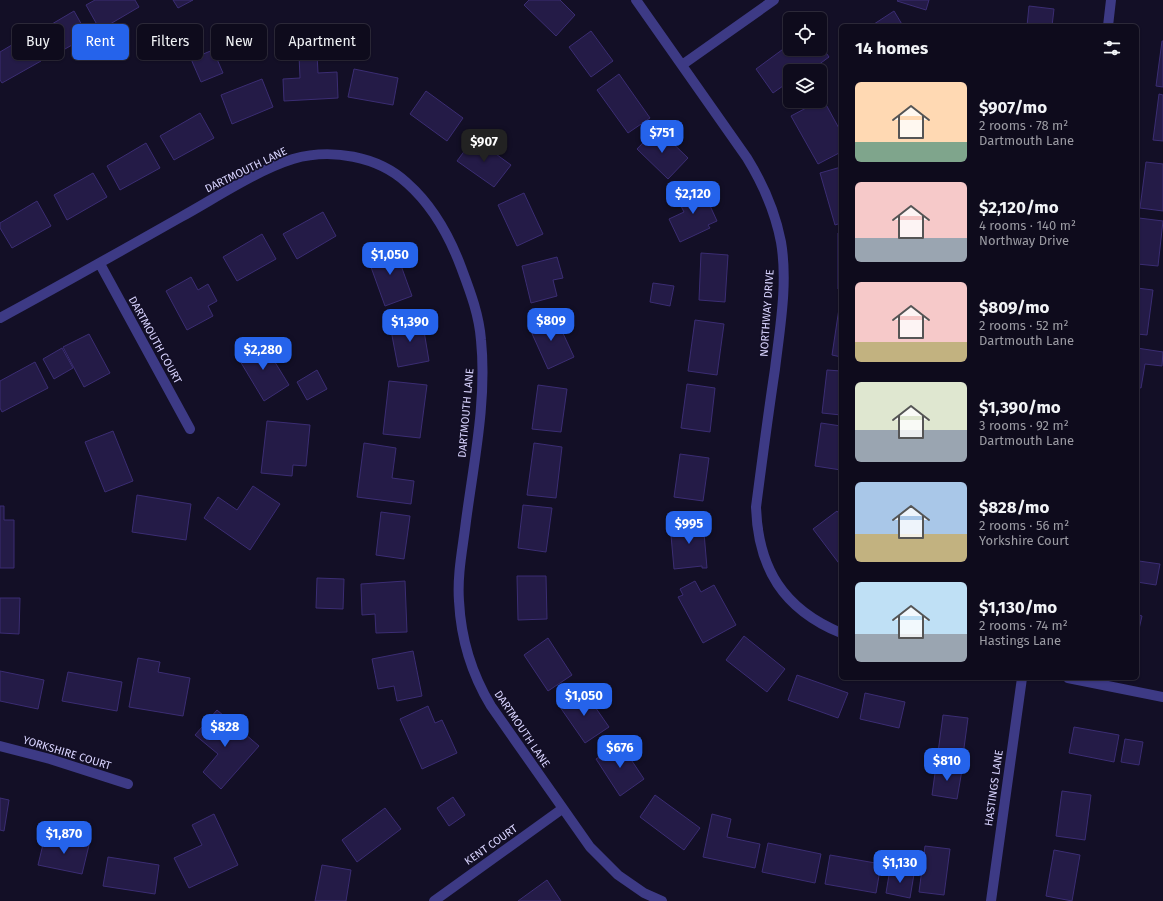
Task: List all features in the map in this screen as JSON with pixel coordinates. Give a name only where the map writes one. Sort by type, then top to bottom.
[{"type":"street","name":"NORTHWAY DRIVE","points":[[636,0],[730,132],[763,184],[771,206],[781,242],[783,290],[780,330],[756,507],[757,528],[761,548],[770,573],[788,598],[802,611],[839,632]]},
{"type":"street","points":[[682,65],[774,0]]},
{"type":"street","points":[[1108,24],[1112,0]]},
{"type":"street","name":"DARTMOUTH LANE","points":[[0,318],[100,264],[238,185],[292,160],[307,156],[338,155],[362,159],[382,166],[402,178],[421,195],[441,222],[455,251],[473,300],[481,338],[482,390],[459,581],[459,600],[465,651],[476,682],[490,706],[590,847],[618,875],[644,893],[662,901]]},
{"type":"street","name":"DARTMOUTH COURT","points":[[100,264],[190,429]]},
{"type":"street","name":"HASTINGS LANE","points":[[991,901],[1022,680]]},
{"type":"street","points":[[1078,680],[1163,697]]},
{"type":"street","name":"YORKSHIRE COURT","points":[[0,746],[50,758],[128,784]]},
{"type":"street","name":"KENT COURT","points":[[434,901],[562,809]]},
{"type":"building","points":[[95,0],[135,0],[139,7],[110,24],[97,24],[86,5]]},
{"type":"building","points":[[173,0],[193,0],[178,8]]},
{"type":"building","points":[[529,0],[560,0],[575,15],[556,36],[524,5]]},
{"type":"building","points":[[929,0],[926,10],[897,1]]},
{"type":"building","points":[[1029,6],[1054,9],[1052,24],[1027,24]]},
{"type":"building","points":[[74,11],[81,24],[72,24],[72,45],[64,50],[64,24],[52,24]]},
{"type":"building","points":[[894,11],[902,24],[874,24]]},
{"type":"building","points":[[591,31],[613,61],[591,77],[569,47]]},
{"type":"building","points":[[1163,41],[1163,87],[1156,86]]},
{"type":"building","points":[[12,45],[12,60],[41,61],[2,83],[0,80],[0,52]]},
{"type":"building","points":[[783,49],[783,56],[827,56],[827,54],[829,57],[820,64],[783,64],[783,86],[773,93],[756,69]]},
{"type":"building","points":[[211,51],[211,60],[217,60],[223,73],[201,82],[191,60],[203,60],[203,54]]},
{"type":"building","points":[[299,60],[317,60],[318,73],[337,72],[338,98],[284,101],[283,79],[300,78]]},
{"type":"building","points":[[354,69],[398,78],[393,105],[348,97]]},
{"type":"building","points":[[619,74],[650,118],[628,133],[597,90]]},
{"type":"building","points":[[262,79],[273,107],[232,124],[221,95]]},
{"type":"building","points":[[426,91],[463,118],[447,141],[410,114]]},
{"type":"building","points":[[1159,94],[1163,95],[1163,141],[1153,140]]},
{"type":"building","points":[[827,106],[839,128],[839,153],[818,164],[791,116],[806,108],[827,108]]},
{"type":"building","points":[[200,113],[214,138],[174,160],[160,136]]},
{"type":"building","points":[[657,128],[688,158],[668,179],[637,149]]},
{"type":"building","points":[[474,138],[511,165],[494,187],[457,161]]},
{"type":"building","points":[[146,143],[160,168],[120,190],[107,166]]},
{"type":"building","points":[[1146,162],[1163,164],[1163,211],[1140,208]]},
{"type":"building","points":[[839,168],[839,224],[835,225],[820,173]]},
{"type":"building","points":[[93,173],[107,197],[67,220],[54,195]]},
{"type":"building","points":[[701,186],[717,221],[708,225],[710,228],[680,242],[669,219],[684,212],[677,198]]},
{"type":"building","points":[[524,193],[543,234],[517,246],[498,205]]},
{"type":"building","points":[[37,201],[51,226],[12,248],[0,228],[0,223]]},
{"type":"building","points":[[323,212],[336,236],[297,259],[283,234]]},
{"type":"building","points":[[1139,218],[1163,221],[1158,266],[1139,264]]},
{"type":"building","points":[[838,233],[839,233],[839,289]]},
{"type":"building","points":[[262,234],[276,259],[237,281],[223,257]]},
{"type":"building","points":[[394,246],[412,296],[385,306],[367,256]]},
{"type":"building","points":[[701,253],[728,255],[725,302],[699,300]]},
{"type":"building","points":[[557,257],[563,278],[553,280],[557,296],[531,303],[522,266]]},
{"type":"building","points":[[191,277],[198,290],[208,284],[217,301],[208,306],[213,316],[187,330],[166,291]]},
{"type":"building","points":[[653,283],[674,286],[670,306],[650,302]]},
{"type":"building","points":[[1139,288],[1153,290],[1147,335],[1139,334]]},
{"type":"building","points":[[839,309],[839,357],[832,355]]},
{"type":"building","points":[[555,316],[574,357],[548,369],[529,327]]},
{"type":"building","points":[[422,319],[429,361],[398,367],[390,325]]},
{"type":"building","points":[[695,320],[724,324],[717,375],[688,371]]},
{"type":"building","points":[[89,334],[110,373],[84,387],[63,347]]},
{"type":"building","points":[[262,341],[289,385],[264,401],[237,356]]},
{"type":"building","points":[[62,348],[73,368],[54,379],[43,359]]},
{"type":"building","points":[[1139,348],[1163,352],[1162,366],[1145,364],[1141,388],[1139,388]]},
{"type":"building","points":[[35,362],[48,388],[2,412],[0,408],[0,381]]},
{"type":"building","points":[[317,370],[327,389],[307,400],[297,382]]},
{"type":"building","points":[[827,370],[839,371],[839,415],[822,413]]},
{"type":"building","points":[[389,381],[427,385],[420,438],[383,434]]},
{"type":"building","points":[[687,384],[715,388],[710,432],[681,428]]},
{"type":"building","points":[[538,385],[567,389],[561,432],[532,429]]},
{"type":"building","points":[[267,421],[310,425],[306,466],[293,465],[292,476],[261,473]]},
{"type":"building","points":[[821,423],[839,426],[839,470],[815,466]]},
{"type":"building","points":[[113,431],[133,481],[105,492],[85,442]]},
{"type":"building","points":[[364,443],[396,448],[392,478],[414,481],[411,504],[357,497]]},
{"type":"building","points":[[534,443],[562,447],[556,498],[527,495]]},
{"type":"building","points":[[680,454],[709,458],[703,501],[674,497]]},
{"type":"building","points":[[253,486],[280,504],[250,550],[204,518],[218,497],[237,510]]},
{"type":"building","points":[[137,495],[191,504],[186,540],[132,532]]},
{"type":"building","points":[[523,505],[552,508],[546,552],[518,548]]},
{"type":"building","points":[[0,506],[4,506],[4,520],[14,520],[14,568],[0,568]]},
{"type":"building","points":[[837,511],[839,514],[839,563],[813,529]]},
{"type":"building","points":[[381,512],[410,516],[404,559],[376,555]]},
{"type":"building","points":[[703,521],[707,568],[702,568],[702,566],[674,569],[670,524]]},
{"type":"building","points":[[1139,561],[1160,564],[1156,585],[1139,582]]},
{"type":"building","points":[[517,576],[546,576],[547,619],[518,620]]},
{"type":"building","points":[[317,578],[344,579],[343,609],[316,608]]},
{"type":"building","points":[[405,581],[407,632],[376,633],[375,614],[362,615],[361,584]]},
{"type":"building","points":[[695,581],[701,592],[714,585],[736,625],[703,643],[678,597],[683,595],[680,589]]},
{"type":"building","points":[[0,598],[20,598],[19,634],[0,633]]},
{"type":"building","points":[[1139,615],[1142,616],[1139,629]]},
{"type":"building","points":[[744,636],[785,669],[767,692],[726,660]]},
{"type":"building","points":[[548,638],[572,675],[548,691],[524,655]]},
{"type":"building","points":[[413,651],[422,696],[397,701],[394,686],[378,689],[372,659]]},
{"type":"building","points":[[138,658],[160,662],[158,672],[190,678],[183,716],[129,707]]},
{"type":"building","points":[[0,671],[44,680],[38,709],[0,701]]},
{"type":"building","points":[[68,672],[122,682],[117,711],[62,701]]},
{"type":"building","points":[[797,675],[848,693],[838,718],[788,700]]},
{"type":"building","points":[[584,691],[609,727],[585,743],[560,707]]},
{"type":"building","points":[[865,693],[905,702],[899,728],[860,719]]},
{"type":"building","points":[[428,706],[435,723],[442,720],[457,753],[422,769],[400,719]]},
{"type":"building","points":[[217,710],[259,746],[221,789],[203,772],[218,754],[195,735]]},
{"type":"building","points":[[943,715],[968,718],[962,763],[937,760]]},
{"type":"building","points":[[1074,727],[1119,735],[1114,762],[1069,753]]},
{"type":"building","points":[[1125,739],[1143,742],[1139,765],[1121,762]]},
{"type":"building","points":[[620,743],[644,779],[620,796],[596,759]]},
{"type":"building","points":[[936,766],[962,770],[957,799],[932,795]]},
{"type":"building","points":[[1062,791],[1091,795],[1085,840],[1056,836]]},
{"type":"building","points":[[655,795],[700,828],[684,850],[640,817]]},
{"type":"building","points":[[453,797],[465,815],[449,826],[437,808]]},
{"type":"building","points":[[0,798],[9,800],[4,831],[0,830]]},
{"type":"building","points":[[385,808],[401,829],[357,862],[342,840]]},
{"type":"building","points":[[214,814],[238,865],[189,888],[174,858],[202,845],[192,825]]},
{"type":"building","points":[[712,814],[731,819],[727,837],[760,844],[755,868],[703,857]]},
{"type":"building","points":[[45,836],[89,845],[82,874],[38,865]]},
{"type":"building","points":[[768,843],[821,854],[815,883],[762,872]]},
{"type":"building","points":[[925,846],[950,849],[944,895],[919,892]]},
{"type":"building","points":[[1054,850],[1080,855],[1072,901],[1046,896]]},
{"type":"building","points":[[830,855],[881,864],[876,893],[825,884]]},
{"type":"building","points":[[108,857],[159,865],[155,894],[103,886]]},
{"type":"building","points":[[322,865],[351,870],[346,901],[315,901]]},
{"type":"building","points":[[890,869],[914,874],[910,898],[886,893]]},
{"type":"building","points":[[547,880],[561,901],[518,901]]}]
